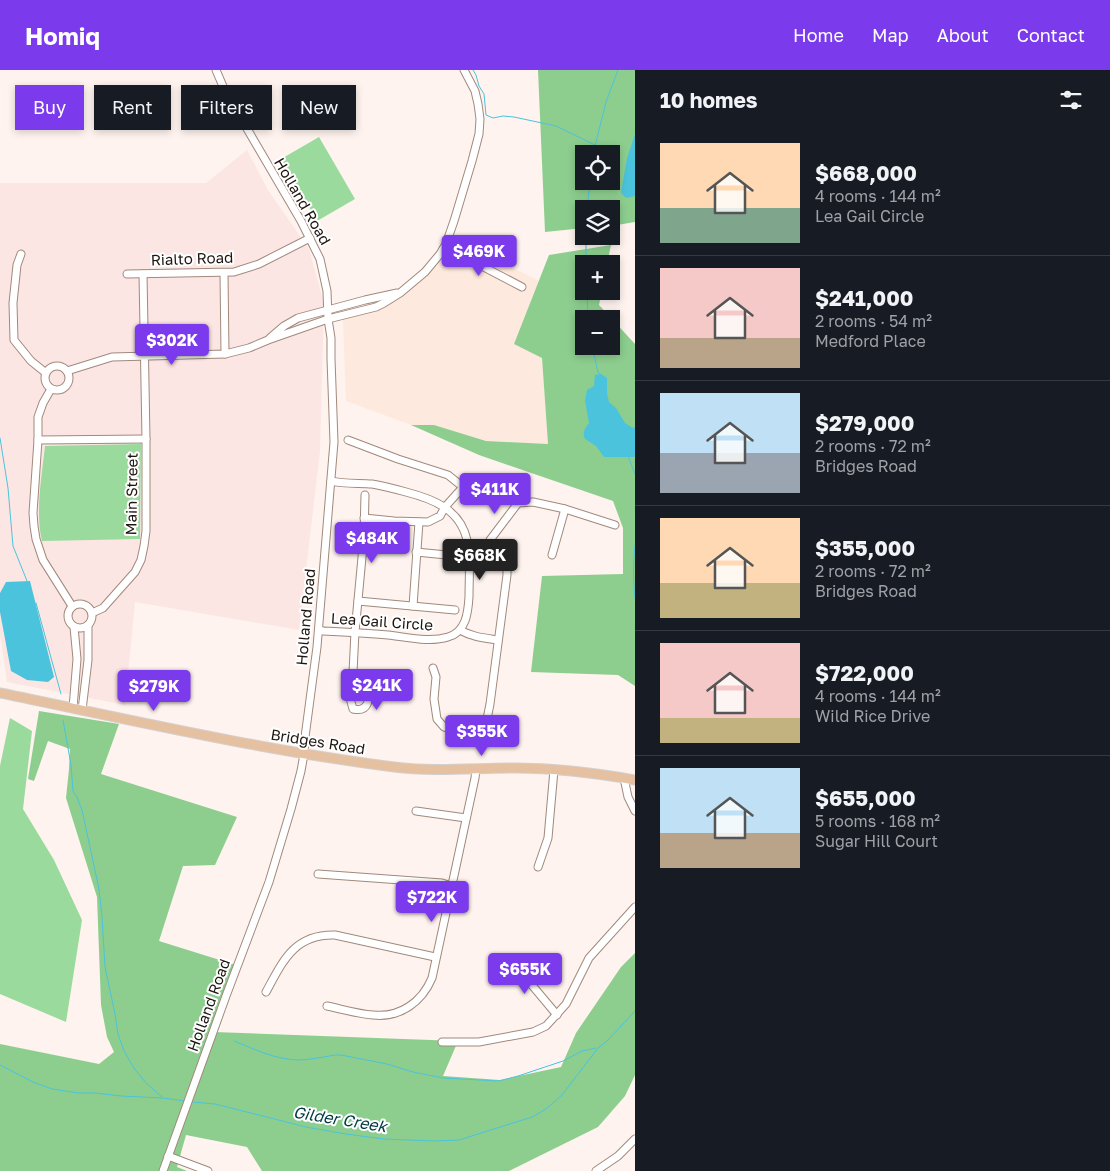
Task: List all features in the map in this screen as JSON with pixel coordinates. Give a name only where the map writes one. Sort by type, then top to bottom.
[{"type":"main road","name":"Bridges Road","points":[[0,693],[304,754],[395,767],[419,769],[516,768],[554,770],[635,780]]},
{"type":"street","name":"Holland Road","points":[[162,1171],[269,882],[292,806],[304,754],[319,630],[334,442],[331,338],[326,291],[320,259],[310,238],[225,91],[216,70]]},
{"type":"street","points":[[67,370],[112,357],[225,354],[248,348],[328,319],[376,307],[400,293],[433,264],[443,249],[454,221],[472,161],[479,134],[480,119],[474,91],[464,70]]},
{"type":"street","name":"Rialto Road","points":[[127,274],[234,272],[259,264],[310,238]]},
{"type":"street","points":[[443,249],[457,253],[522,287]]},
{"type":"street","points":[[21,254],[17,266],[13,303],[14,340],[31,361],[46,373]]},
{"type":"street","points":[[224,273],[225,354]]},
{"type":"street","name":"Main Street","points":[[92,613],[103,608],[135,572],[141,560],[146,531],[143,274]]},
{"type":"street","points":[[268,340],[284,326],[298,318],[365,300],[400,293]]},
{"type":"street","points":[[60,366],[67,370],[70,378],[67,386],[60,390],[52,389],[46,384],[46,373],[52,367],[60,366]]},
{"type":"street","points":[[52,389],[42,403],[38,418],[33,513],[36,540],[43,560],[72,606]]},
{"type":"street","points":[[38,440],[146,439]]},
{"type":"street","points":[[348,440],[448,475],[463,487]]},
{"type":"street","points":[[331,481],[387,487],[430,499],[452,512],[460,521],[468,543],[468,602],[466,618],[460,630],[483,638],[498,640]]},
{"type":"street","points":[[364,518],[428,522],[440,516],[445,507],[463,487],[478,484],[503,491],[513,497],[518,503]]},
{"type":"street","points":[[353,672],[362,676],[369,683],[368,705],[364,709],[358,710],[353,708],[349,699],[350,676],[353,672],[364,536],[365,495]]},
{"type":"street","points":[[490,540],[518,503],[532,502],[564,509],[614,525]]},
{"type":"street","points":[[552,555],[564,509]]},
{"type":"street","points":[[413,606],[418,522]]},
{"type":"street","points":[[416,552],[456,556]]},
{"type":"street","points":[[433,668],[436,677],[434,700],[437,719],[444,727],[456,731],[472,731],[483,725],[487,719],[490,704],[507,575],[507,560]]},
{"type":"street","points":[[358,601],[455,610]]},
{"type":"street","points":[[74,627],[83,628],[91,621],[92,613],[88,606],[82,603],[72,606],[67,616],[74,627],[77,660],[77,709]]},
{"type":"street","points":[[77,709],[88,660],[88,625]]},
{"type":"street","name":"Lea Gail Circle","points":[[319,630],[433,640],[451,636],[460,630]]},
{"type":"street","points":[[327,1006],[373,1015],[390,1014],[402,1010],[416,1001],[426,990],[432,978],[476,769]]},
{"type":"street","points":[[538,867],[548,838],[554,770]]},
{"type":"street","points":[[624,778],[628,797],[635,811]]},
{"type":"street","points":[[416,811],[466,818]]},
{"type":"street","points":[[318,874],[442,883],[451,886]]},
{"type":"street","points":[[442,1042],[479,1042],[533,1032],[546,1026],[566,1004],[589,958],[635,906]]},
{"type":"street","points":[[266,992],[288,955],[303,942],[318,936],[335,935],[436,958]]},
{"type":"street","points":[[510,959],[557,1015]]},
{"type":"street","points":[[596,1171],[618,1156],[635,1139]]},
{"type":"street","points":[[168,1156],[208,1171]]},
{"type":"shaded area","points":[[247,150],[268,190],[309,249],[324,303],[320,451],[299,630],[135,602],[125,705],[7,682],[0,635],[0,183],[206,183]]},
{"type":"shaded area","points":[[460,241],[539,281],[530,303],[542,358],[548,444],[486,441],[434,425],[411,425],[346,401],[343,318],[429,274]]},
{"type":"green space","points":[[538,70],[635,70],[635,222],[620,224],[620,200],[575,200],[575,229],[545,232]]},
{"type":"green space","points":[[319,137],[355,199],[317,221],[281,159]]},
{"type":"green space","points":[[611,245],[609,255],[575,255],[575,300],[600,300],[599,305],[604,310],[575,310],[575,355],[620,355],[620,328],[635,344],[635,686],[618,675],[531,672],[542,576],[623,574],[623,528],[613,501],[479,455],[411,425],[434,425],[486,441],[548,444],[542,358],[514,344],[549,255]]},
{"type":"green space","points":[[141,444],[140,539],[42,541],[39,506],[45,446]]},
{"type":"green space","points":[[39,711],[119,724],[101,774],[237,817],[215,865],[183,866],[159,941],[239,966],[214,1032],[458,1041],[443,1076],[500,1080],[561,1067],[576,1033],[621,967],[635,953],[635,1075],[625,1096],[598,1127],[509,1171],[262,1171],[247,1147],[186,1135],[177,1167],[187,1171],[0,1171],[0,1044],[99,1064],[114,1052],[107,1037],[101,1005],[97,897],[66,798],[70,749],[48,741],[34,781],[28,779]]},
{"type":"green space","points":[[10,718],[32,731],[23,809],[54,860],[82,920],[66,1022],[0,994],[0,766]]},
{"type":"water","points":[[635,134],[635,196],[626,198],[621,193],[627,158]]},
{"type":"water","points":[[601,374],[607,378],[609,402],[616,408],[625,423],[633,428],[635,427],[635,457],[604,457],[596,446],[584,437],[585,428],[589,423],[585,401],[587,390],[594,386],[595,375]]},
{"type":"water","points":[[30,581],[54,677],[48,682],[27,680],[11,671],[0,612],[0,593],[6,582]]},
{"type":"waterway","points":[[473,70],[484,94],[486,115],[493,118],[503,116],[514,117],[556,126],[595,145]]},
{"type":"waterway","points":[[595,145],[606,102],[618,70]]},
{"type":"waterway","points":[[588,200],[589,190]]},
{"type":"waterway","points":[[586,245],[586,255]]},
{"type":"waterway","points":[[587,300],[588,310]]},
{"type":"waterway","points":[[594,355],[598,372],[601,375]]},
{"type":"waterway","points":[[0,438],[8,488],[13,546],[27,581]]},
{"type":"waterway","points":[[628,456],[635,474]]},
{"type":"waterway","points":[[635,546],[635,598]]},
{"type":"waterway","points":[[36,603],[61,694]]},
{"type":"waterway","points":[[63,720],[71,765],[73,791],[82,810],[99,889],[105,967],[118,1034],[124,1051],[134,1068],[146,1083],[162,1097]]},
{"type":"waterway","name":"Gilder Creek","points":[[192,1102],[215,1104],[306,1127],[346,1134],[384,1139],[459,1140],[532,1117],[546,1109],[562,1095],[598,1048],[635,1011]]},
{"type":"waterway","points":[[234,1041],[280,1058],[306,1060],[341,1055],[443,1078],[499,1081],[563,1061],[582,1051],[596,1048]]},
{"type":"waterway","name":"Gilder Creek","points":[[0,1065],[33,1082],[52,1089],[78,1093],[186,1101]]}]
